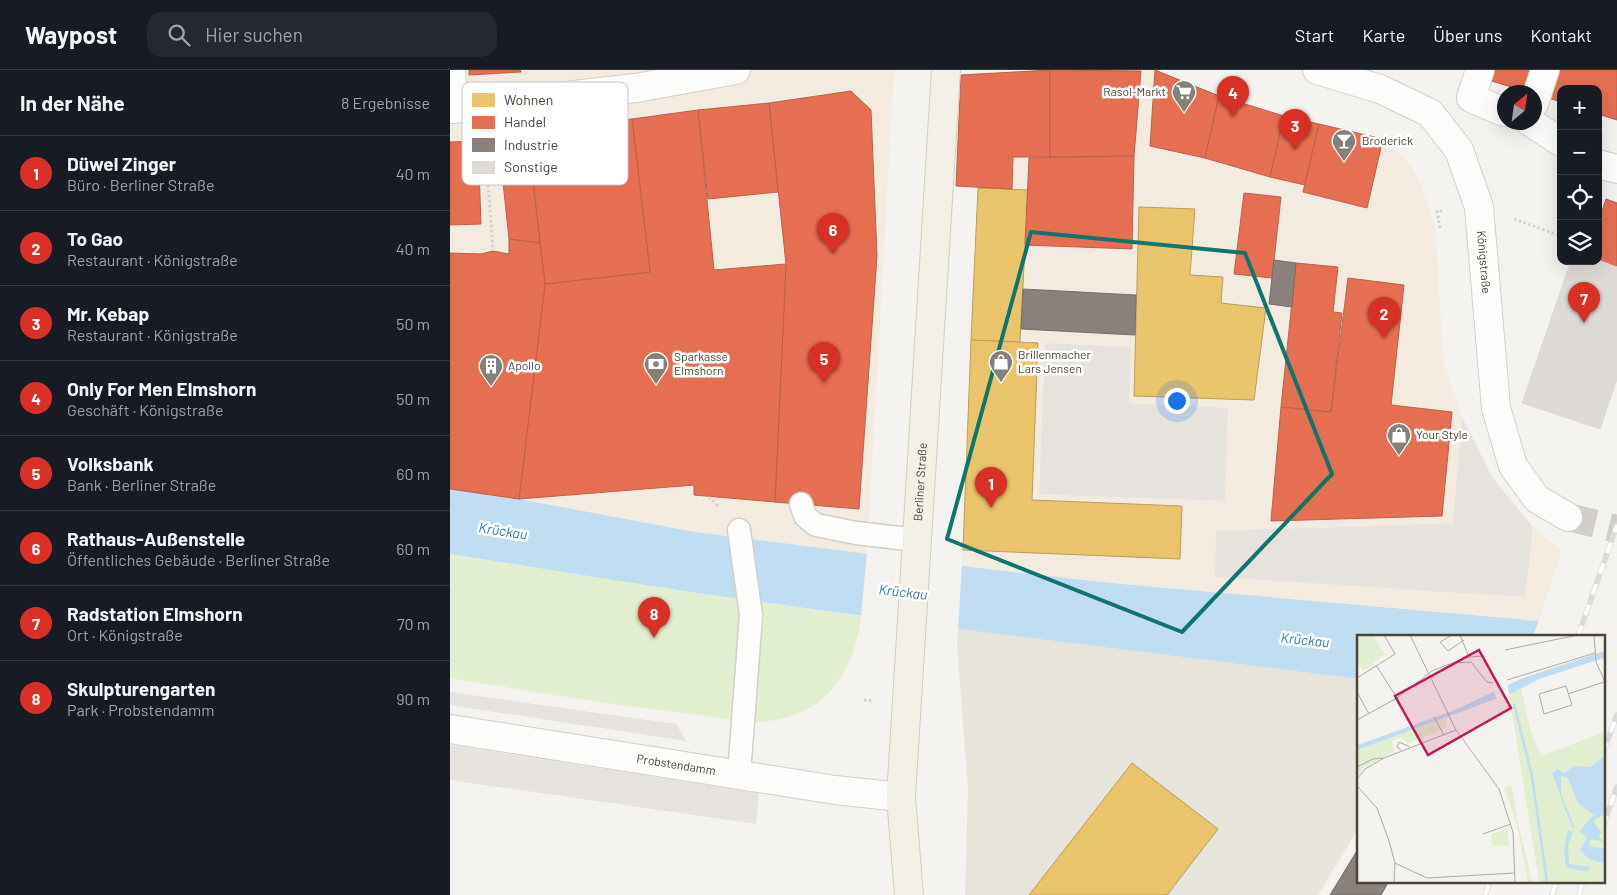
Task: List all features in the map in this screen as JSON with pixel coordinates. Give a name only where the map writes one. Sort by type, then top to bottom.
[{"type":"main road","name":"Berliner Straße","points":[[909,895],[901,797],[946,70]]},
{"type":"street","points":[[451,70],[451,109]]},
{"type":"street","points":[[628,89],[736,70]]},
{"type":"street","name":"Königstraße","points":[[1317,70],[1380,89],[1430,113],[1459,150],[1479,207],[1496,408],[1513,466],[1537,499],[1568,518]]},
{"type":"street","points":[[1540,85],[1545,70]]},
{"type":"street","points":[[1476,84],[1497,92]]},
{"type":"street","points":[[1476,84],[1497,105]]},
{"type":"street","points":[[1542,130],[1557,139]]},
{"type":"street","points":[[1602,165],[1617,169]]},
{"type":"street","name":"Probstendamm","points":[[450,729],[836,790],[901,797]]},
{"type":"lane","points":[[801,504],[805,516],[816,525],[856,533],[917,532]]},
{"type":"lane","points":[[739,530],[751,615],[739,774]]},
{"type":"path","points":[[489,185],[493,251]]},
{"type":"highlighted area","points":[[1031,232],[1245,253],[1332,474],[1182,632],[947,539]]},
{"type":"shaded area","points":[[450,70],[894,70],[867,554],[695,532],[519,499],[450,489]]},
{"type":"shaded area","points":[[1050,70],[1155,70],[1219,96],[1284,116],[1383,139],[1406,159],[1421,184],[1435,227],[1444,364],[1462,417],[1492,477],[1533,527],[1562,551],[1539,621],[1110,583],[962,566],[978,188],[956,186],[961,75]]},
{"type":"shaded area","points":[[1045,343],[1131,347],[1129,403],[1228,408],[1225,501],[1039,494]]},
{"type":"shaded area","points":[[1462,417],[1492,477],[1533,527],[1525,597],[1215,577],[1216,531],[1453,523]]},
{"type":"shaded area","points":[[958,629],[1357,679],[1357,831],[1318,895],[965,895],[968,788],[957,645]]},
{"type":"shaded area","points":[[450,692],[676,724],[686,741],[450,705]]},
{"type":"shaded area","points":[[450,745],[759,793],[756,824],[450,780]]},
{"type":"green space","points":[[450,554],[690,592],[861,616],[860,628],[853,652],[842,676],[826,696],[810,708],[797,714],[762,722],[737,721],[570,698],[450,678]]},
{"type":"water","name":"Krückau","points":[[450,489],[519,499],[695,532],[962,566],[1110,583],[1539,621],[1617,624],[1604,635],[1357,635],[1357,679],[958,629],[690,592],[450,554]]},
{"type":"pier","points":[[867,551],[962,563],[958,631],[861,618]]},
{"type":"pier","points":[[1540,618],[1617,622],[1617,716],[1604,714],[1604,635],[1533,635]]},
{"type":"building: Wohnen","points":[[978,188],[1028,190],[1020,342],[971,340]]},
{"type":"building: Wohnen","points":[[1139,207],[1195,209],[1190,275],[1223,277],[1221,303],[1266,308],[1254,400],[1134,396]]},
{"type":"building: Wohnen","points":[[971,340],[1038,343],[1032,500],[1182,506],[1180,559],[963,550]]},
{"type":"building: Wohnen","points":[[1132,763],[1218,829],[1167,895],[1029,895]]},
{"type":"building: Handel","points":[[469,70],[520,70],[521,72],[469,75]]},
{"type":"building: Handel","points":[[1050,70],[1050,157],[1013,157],[1012,189],[956,186],[961,75]]},
{"type":"building: Handel","points":[[1050,70],[1141,71],[1134,156],[1050,157]]},
{"type":"building: Handel","points":[[1155,70],[1219,96],[1205,158],[1150,146]]},
{"type":"building: Handel","points":[[1491,70],[1535,70],[1530,85],[1505,85],[1488,80]]},
{"type":"building: Handel","points":[[1554,70],[1617,70],[1617,120],[1602,115],[1602,85],[1557,85],[1557,101],[1545,97]]},
{"type":"building: Handel","points":[[851,91],[871,110],[877,256],[859,509],[775,502],[786,264],[769,103]]},
{"type":"building: Handel","points":[[1219,96],[1284,116],[1270,177],[1205,158]]},
{"type":"building: Handel","points":[[769,103],[778,192],[708,199],[698,110]]},
{"type":"building: Handel","name":"Sparkasse Elmshorn","points":[[698,110],[714,270],[786,264],[775,502],[694,495],[694,485],[519,499],[545,284],[650,272],[632,119]]},
{"type":"building: Handel","points":[[1284,116],[1319,124],[1305,185],[1270,177]]},
{"type":"building: Handel","points":[[628,119],[632,119],[650,272],[545,284],[533,185],[628,185]]},
{"type":"building: Handel","name":"Broderick","points":[[1319,124],[1383,139],[1367,208],[1303,192]]},
{"type":"building: Handel","points":[[450,142],[462,142],[462,185],[480,185],[481,224],[450,225]]},
{"type":"building: Handel","points":[[1134,156],[1132,249],[1025,245],[1029,158]]},
{"type":"building: Handel","points":[[503,185],[533,185],[540,243],[509,239]]},
{"type":"building: Handel","points":[[1244,193],[1281,197],[1272,278],[1234,274]]},
{"type":"building: Handel","points":[[1606,199],[1617,203],[1617,267],[1602,261],[1602,211]]},
{"type":"building: Handel","name":"Apollo","points":[[509,239],[540,243],[545,284],[519,499],[450,489],[450,253],[481,254],[493,251],[509,254]]},
{"type":"building: Handel","points":[[1296,263],[1338,267],[1333,312],[1342,313],[1331,412],[1281,407]]},
{"type":"building: Handel","points":[[1348,278],[1404,285],[1391,405],[1452,412],[1442,516],[1271,521],[1281,407],[1331,412]]},
{"type":"building: Industrie","points":[[1274,260],[1296,263],[1292,307],[1269,304]]},
{"type":"building: Industrie","points":[[1023,289],[1136,295],[1135,335],[1021,329]]},
{"type":"building: Industrie","points":[[1357,851],[1357,882],[1388,882],[1381,895],[1330,895]]},
{"type":"building: Sonstige","points":[[1602,261],[1617,267],[1617,379],[1600,429],[1522,403],[1570,265],[1602,265]]},
{"type":"tunnel","points":[[1568,517],[1617,529]]},
{"type":"railway","points":[[1578,635],[1617,525]]},
{"type":"railway","points":[[1604,750],[1617,715]]},
{"type":"railway","points":[[1604,823],[1617,787]]},
{"type":"railway","points":[[1485,895],[1490,882]]},
{"type":"railway","points":[[1552,895],[1557,882]]},
{"type":"railway","points":[[1579,895],[1583,882]]},
{"type":"place","name":"Rasol-Markt","points":[[1184,113]]},
{"type":"place","name":"Only For Men Elmshorn","points":[[1233,117]]},
{"type":"place","name":"Mr. Kebap","points":[[1295,150]]},
{"type":"place","name":"Broderick","points":[[1344,162]]},
{"type":"place","name":"Rathaus-Außenstelle","points":[[833,254]]},
{"type":"place","name":"Radstation Elmshorn","points":[[1584,323]]},
{"type":"place","name":"To Gao","points":[[1384,338]]},
{"type":"place","name":"Volksbank","points":[[824,383]]},
{"type":"place","name":"Brillenmacher Lars Jensen","points":[[1001,383]]},
{"type":"place","name":"Sparkasse Elmshorn","points":[[656,385]]},
{"type":"place","name":"Apollo","points":[[491,387]]},
{"type":"place","name":"Your Style","points":[[1399,456]]},
{"type":"place","name":"Düwel Zinger","points":[[991,508]]},
{"type":"place","name":"Skulpturengarten","points":[[654,638]]}]
